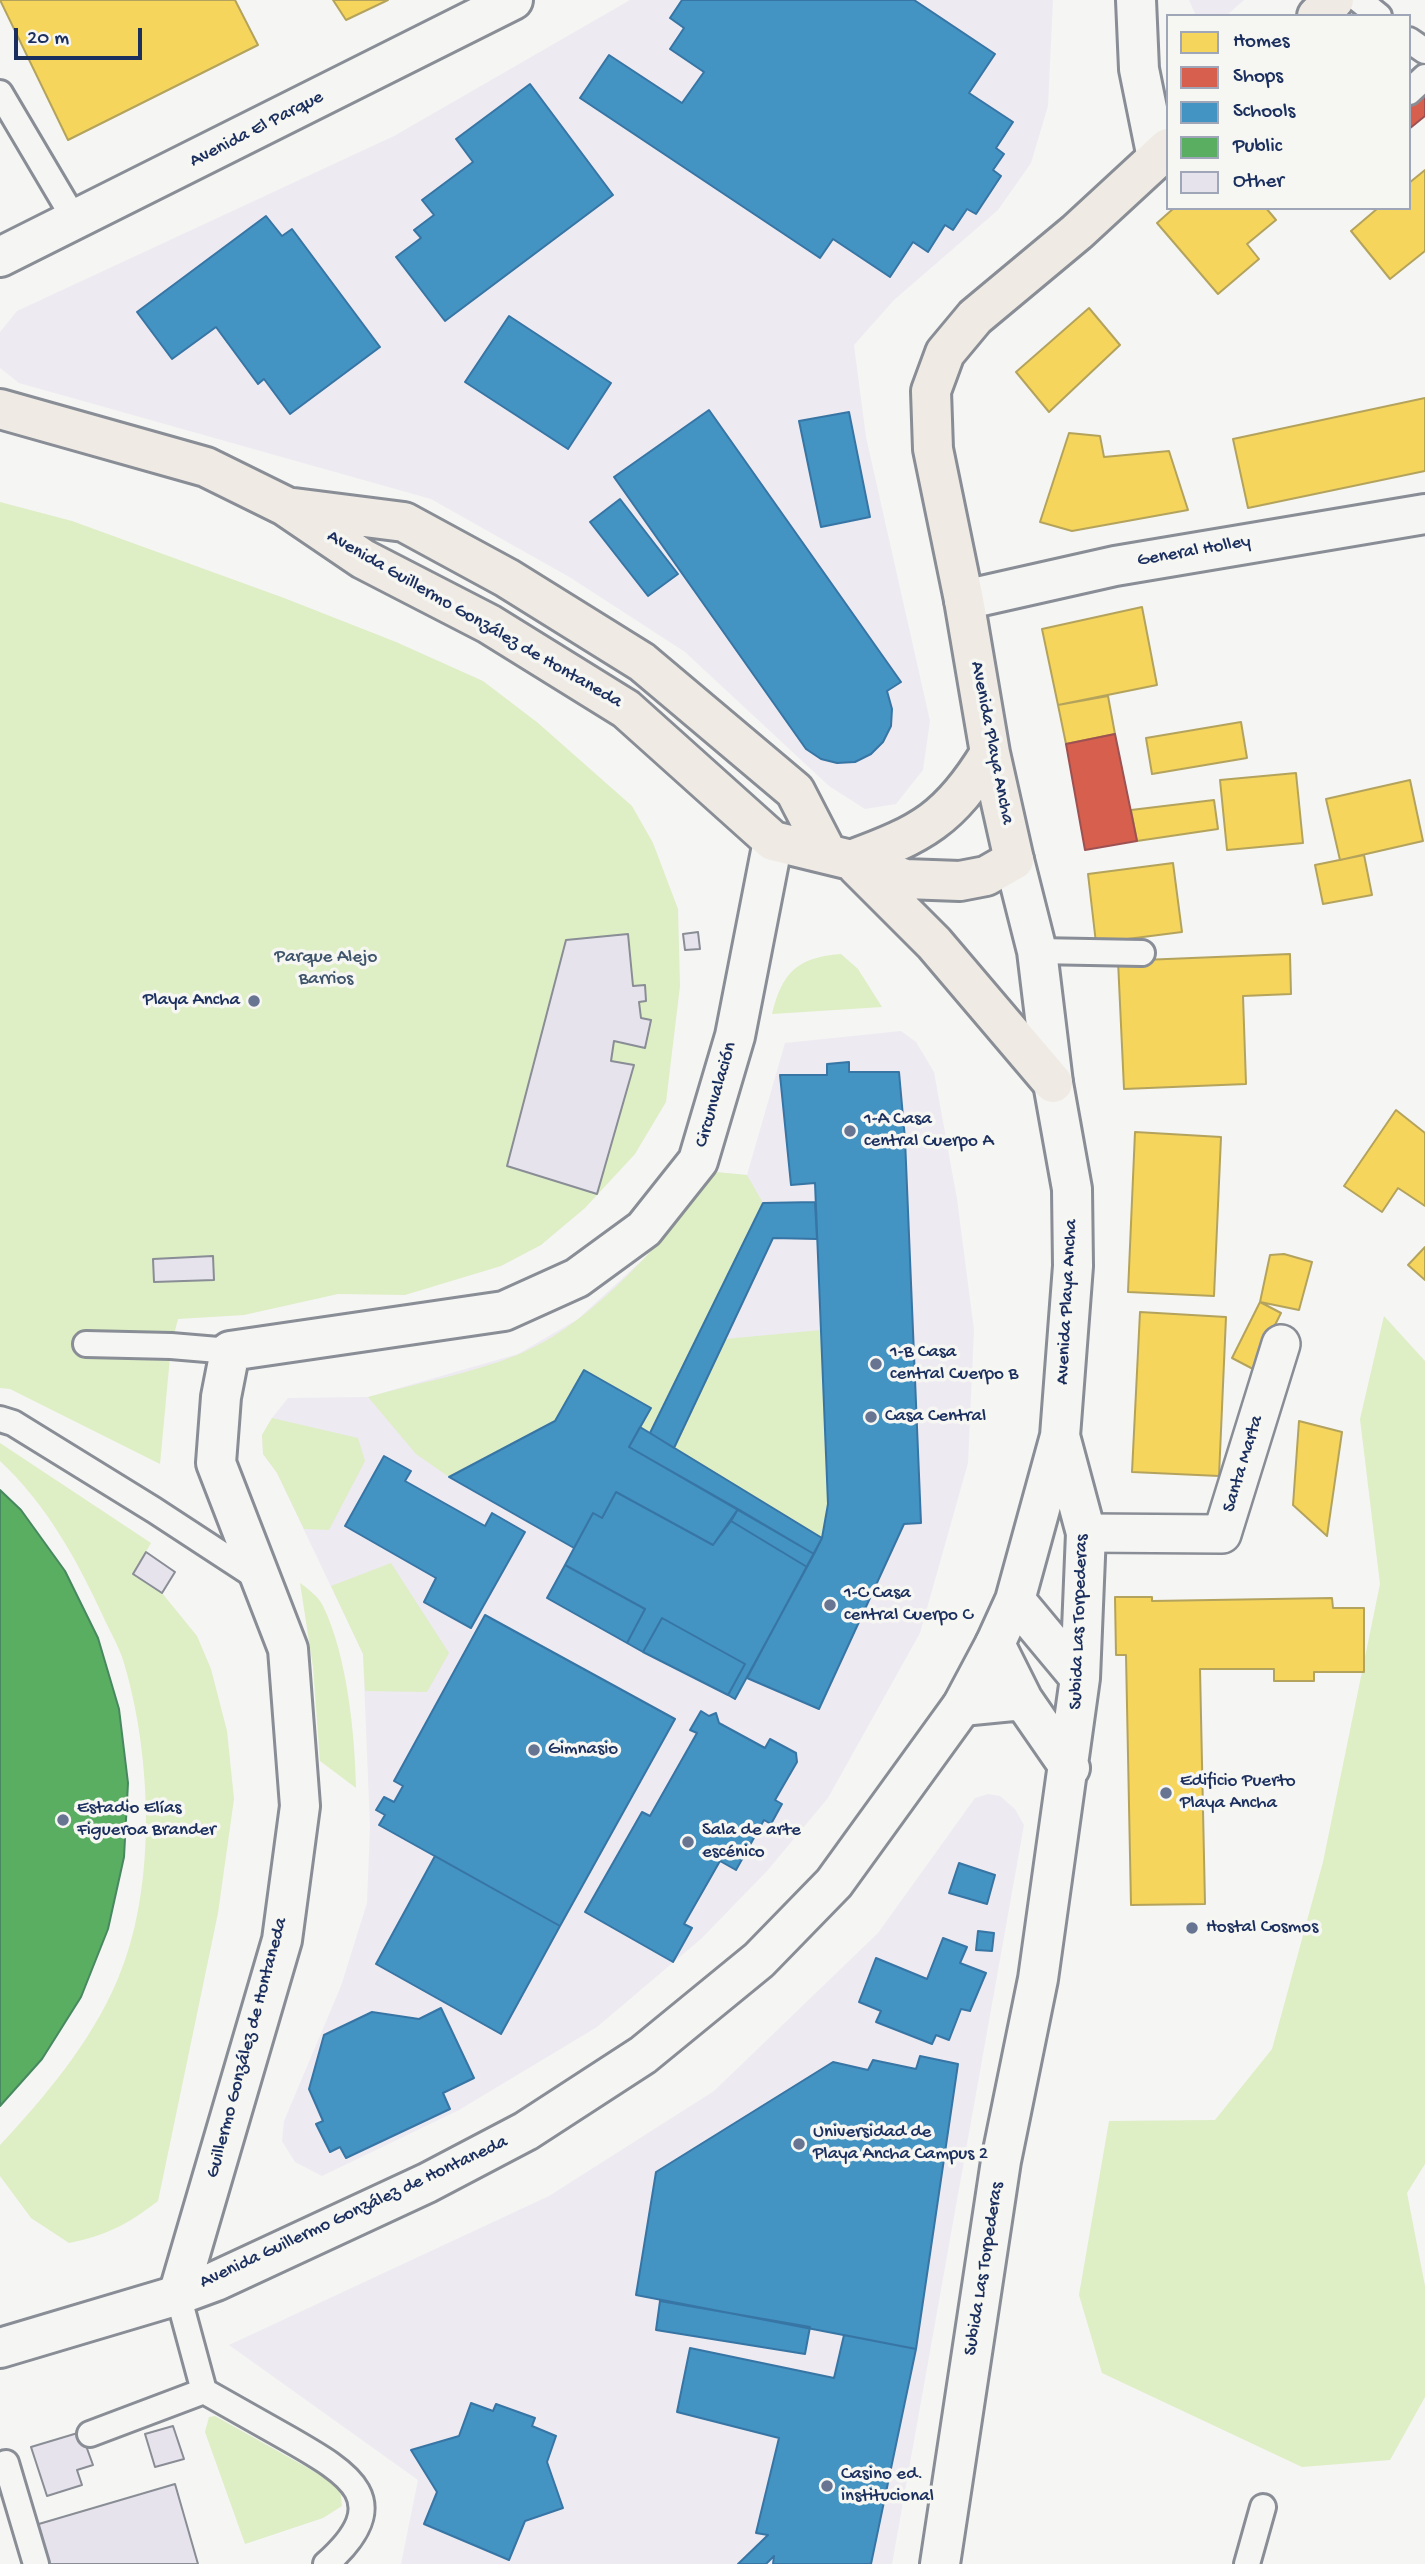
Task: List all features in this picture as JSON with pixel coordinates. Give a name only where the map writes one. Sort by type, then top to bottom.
[{"type":"main road","points":[[1319,14],[1334,0]]},
{"type":"main road","name":"Avenida Playa Ancha","points":[[1014,860],[990,753],[964,600],[933,449],[931,391],[945,353],[975,317],[1077,232],[1162,153]]},
{"type":"main road","name":"Avenida Guillermo González de Hontaneda","points":[[2,407],[206,467],[285,506],[363,559],[489,624],[626,709],[773,841],[839,857],[905,879],[960,881],[986,876],[1014,860]]},
{"type":"main road","name":"Avenida Guillermo González de Hontaneda","points":[[285,506],[404,522],[507,578],[642,662],[795,791],[839,857]]},
{"type":"main road","points":[[839,857],[902,841],[943,816],[970,787],[990,753]]},
{"type":"main road","points":[[839,857],[934,943],[1053,1083]]},
{"type":"street","name":"Avenida El Parque","points":[[0,257],[513,0]]},
{"type":"street","points":[[1136,0],[1139,69],[1162,153]]},
{"type":"street","name":"General Holley","points":[[964,600],[1115,566],[1425,514]]},
{"type":"street","name":"Circunvalación","points":[[230,1351],[504,1311],[577,1278],[644,1229],[698,1161],[735,1036],[773,841]]},
{"type":"street","name":"Avenida Playa Ancha","points":[[1014,860],[1037,951],[1053,1083],[1072,1189],[1073,1266],[1060,1436]]},
{"type":"street","name":"Santa Marta","points":[[1086,1533],[1222,1534],[1281,1345]]},
{"type":"street","name":"Guillermo González de Hontaneda","points":[[178,2295],[282,1940],[300,1806],[288,1648],[216,1463],[222,1397],[230,1351]]},
{"type":"street","name":"Subida Las Torpederas","points":[[940,2564],[1001,2161],[1038,1979],[1070,1768],[1080,1678],[1086,1533],[1060,1436]]},
{"type":"street","name":"Avenida Guillermo González de Hontaneda","points":[[0,2348],[178,2295],[426,2183],[526,2131],[643,2055],[759,1960],[834,1883],[962,1706],[995,1644],[1014,1600],[1035,1534],[1060,1436]]},
{"type":"street","points":[[1014,1600],[1080,1678]]},
{"type":"street","points":[[995,1644],[1023,1700],[1070,1768]]},
{"type":"street","points":[[962,1706],[1023,1700]]},
{"type":"lane","points":[[1359,0],[1376,14]]},
{"type":"lane","points":[[1411,90],[1425,77]]},
{"type":"lane","points":[[0,93],[75,220]]},
{"type":"lane","points":[[1037,951],[1142,953]]},
{"type":"lane","points":[[86,1345],[172,1346],[230,1351]]},
{"type":"lane","points":[[0,1419],[13,1423],[154,1510],[262,1581]]},
{"type":"lane","points":[[178,2295],[204,2391],[344,2472],[355,2485],[360,2502],[357,2531],[349,2553],[326,2564]]},
{"type":"lane","points":[[90,2434],[204,2391]]},
{"type":"lane","points":[[6,2463],[36,2564]]},
{"type":"lane","points":[[1247,2564],[1263,2507]]},
{"type":"shaded area","points":[[630,0],[1053,0],[1048,106],[1031,163],[998,210],[894,300],[854,345],[866,437],[930,721],[923,770],[896,804],[865,809],[829,786],[685,652],[571,578],[431,499],[19,383],[0,368],[0,332],[17,311],[394,136]]},
{"type":"shaded area","points":[[1189,0],[1244,0],[1228,14],[1195,14]]},
{"type":"shaded area","points":[[901,1031],[916,1042],[934,1072],[957,1199],[974,1330],[968,1463],[920,1633],[828,1798],[767,1871],[702,1938],[597,2027],[459,2110],[322,2176],[295,2162],[282,2141],[284,2121],[341,1986],[367,1903],[370,1827],[363,1654],[277,1473],[263,1454],[262,1435],[288,1398],[368,1397],[518,1354],[578,1319],[662,1242],[715,1172],[747,1175],[785,1043]]},
{"type":"shaded area","name":"Universidad de Playa Ancha Campus 2","points":[[988,1794],[1000,1796],[1015,1809],[1024,1825],[892,2564],[401,2564],[418,2480],[229,2345],[549,2196],[714,2091],[878,1933],[975,1798]]},
{"type":"green space","name":"Parque Alejo Barrios","points":[[0,502],[72,521],[284,598],[396,642],[483,681],[538,723],[632,806],[653,843],[678,909],[680,986],[666,1102],[635,1154],[585,1208],[541,1245],[501,1266],[405,1295],[338,1294],[244,1315],[178,1319],[171,1346],[160,1464],[10,1389],[0,1388]]},
{"type":"green space","points":[[841,954],[858,969],[882,1007],[772,1014],[781,988],[802,963]]},
{"type":"green space","points":[[715,1172],[747,1175],[763,1203],[650,1433],[640,1427],[651,1408],[584,1370],[555,1421],[449,1477],[416,1454],[368,1397],[481,1368],[546,1341],[601,1301],[627,1276],[675,1224]]},
{"type":"green space","points":[[1384,1316],[1425,1361],[1425,2164],[1407,2193],[1425,2286],[1425,2397],[1390,2460],[1302,2467],[1102,2373],[1079,2295],[1109,2121],[1215,2120],[1272,2049],[1323,1862],[1380,1584],[1360,1419]]},
{"type":"green space","points":[[821,1330],[828,1504],[822,1538],[674,1448],[725,1339]]},
{"type":"green space","points":[[272,1418],[358,1438],[365,1461],[329,1530],[304,1529],[277,1473],[263,1454],[262,1435]]},
{"type":"green space","points":[[0,1443],[151,1543],[133,1574],[162,1593],[197,1636],[211,1669],[227,1731],[234,1799],[218,1913],[158,2201],[116,2228],[69,2243],[31,2218],[0,2176],[0,2145],[66,2068],[94,2026],[117,1981],[130,1945],[139,1906],[144,1865],[145,1781],[133,1700],[119,1650],[82,1573],[58,1533],[32,1495],[0,1461]]},
{"type":"green space","points":[[391,1563],[449,1653],[427,1692],[365,1691],[363,1654],[331,1586]]},
{"type":"green space","points":[[300,1583],[321,1603],[338,1648],[348,1695],[356,1788],[320,1761],[313,1667]]},
{"type":"green space","points":[[215,2416],[333,2482],[340,2489],[342,2506],[323,2518],[245,2544],[205,2432],[209,2417]]},
{"type":"building: Homes","points":[[0,0],[235,0],[258,45],[68,140]]},
{"type":"building: Homes","points":[[333,0],[388,0],[346,20]]},
{"type":"building: Homes","points":[[1425,170],[1425,251],[1390,279],[1351,231],[1376,210],[1411,210],[1411,181]]},
{"type":"building: Homes","points":[[1172,210],[1268,210],[1276,220],[1247,244],[1259,259],[1218,294],[1157,223]]},
{"type":"building: Homes","points":[[1089,308],[1120,345],[1049,412],[1016,372]]},
{"type":"building: Homes","points":[[1425,398],[1425,471],[1248,508],[1233,439]]},
{"type":"building: Homes","points":[[1069,433],[1100,436],[1104,457],[1169,451],[1188,510],[1072,531],[1040,522]]},
{"type":"building: Homes","points":[[1142,607],[1157,685],[1058,705],[1042,629]]},
{"type":"building: Homes","points":[[1108,696],[1115,734],[1066,744],[1058,705]]},
{"type":"building: Homes","points":[[1241,722],[1247,758],[1152,774],[1146,738]]},
{"type":"building: Homes","points":[[1296,773],[1303,843],[1227,850],[1220,780]]},
{"type":"building: Homes","points":[[1410,780],[1423,841],[1340,860],[1326,799]]},
{"type":"building: Homes","points":[[1214,800],[1218,829],[1137,841],[1131,810]]},
{"type":"building: Homes","points":[[1364,855],[1372,895],[1323,904],[1315,865]]},
{"type":"building: Homes","points":[[1173,863],[1182,932],[1096,943],[1088,874]]},
{"type":"building: Homes","points":[[1290,954],[1291,994],[1243,996],[1246,1084],[1124,1089],[1118,961]]},
{"type":"building: Homes","points":[[1396,1110],[1425,1133],[1425,1206],[1398,1188],[1382,1212],[1344,1186]]},
{"type":"building: Homes","points":[[1135,1132],[1221,1137],[1214,1296],[1128,1292]]},
{"type":"building: Homes","points":[[1425,1247],[1425,1280],[1408,1265]]},
{"type":"building: Homes","points":[[1284,1254],[1312,1262],[1299,1310],[1260,1302],[1270,1255]]},
{"type":"building: Homes","points":[[1260,1302],[1281,1313],[1253,1369],[1232,1358]]},
{"type":"building: Homes","points":[[1140,1312],[1226,1317],[1219,1476],[1132,1472]]},
{"type":"building: Homes","points":[[1299,1421],[1342,1432],[1327,1536],[1293,1505]]},
{"type":"building: Homes","name":"Edificio Puerto Playa Ancha","points":[[1115,1597],[1152,1597],[1152,1601],[1332,1598],[1333,1608],[1364,1608],[1364,1672],[1314,1672],[1314,1681],[1274,1681],[1274,1669],[1200,1669],[1205,1904],[1131,1905],[1126,1655],[1116,1655]]},
{"type":"building: Shops","points":[[1411,79],[1425,95],[1425,116],[1411,127]]},
{"type":"building: Shops","points":[[1115,734],[1137,841],[1085,850],[1066,744]]},
{"type":"building: Schools","points":[[682,0],[914,0],[995,54],[969,93],[1013,122],[996,148],[1004,154],[993,170],[1001,176],[976,214],[967,209],[953,230],[945,225],[928,252],[913,242],[890,277],[833,239],[820,258],[580,98],[609,55],[682,103],[704,72],[670,49],[684,28],[670,18]]},
{"type":"building: Schools","points":[[530,84],[613,195],[445,321],[396,257],[421,238],[414,230],[434,215],[422,200],[473,162],[456,139]]},
{"type":"building: Schools","points":[[266,216],[282,236],[292,229],[380,347],[290,414],[264,379],[258,384],[216,327],[172,359],[137,312]]},
{"type":"building: Schools","points":[[509,316],[611,383],[568,449],[465,382]]},
{"type":"building: Schools","points":[[709,410],[901,682],[887,691],[892,709],[891,726],[883,742],[871,754],[855,762],[837,763],[821,759],[806,749],[614,477]]},
{"type":"building: Schools","points":[[849,412],[870,517],[821,527],[799,421]]},
{"type":"building: Schools","points":[[620,499],[678,574],[648,596],[590,522]]},
{"type":"building: Schools","name":"Casa Central","points":[[849,1062],[849,1072],[899,1072],[905,1139],[921,1523],[904,1524],[819,1709],[747,1678],[822,1538],[828,1504],[815,1183],[791,1185],[780,1075],[827,1075],[827,1064]]},
{"type":"building: Schools","points":[[815,1202],[817,1239],[773,1238],[674,1448],[650,1433],[763,1203]]},
{"type":"building: Schools","points":[[584,1370],[651,1408],[629,1447],[738,1509],[713,1545],[616,1492],[602,1518],[593,1513],[574,1548],[449,1477],[555,1421]]},
{"type":"building: Schools","points":[[640,1427],[822,1538],[814,1554],[629,1447]]},
{"type":"building: Schools","points":[[384,1456],[411,1471],[405,1481],[485,1526],[492,1513],[525,1532],[471,1628],[424,1602],[436,1578],[345,1526]]},
{"type":"building: Schools","points":[[616,1492],[713,1545],[731,1521],[807,1567],[735,1699],[728,1695],[745,1664],[662,1618],[643,1652],[627,1643],[645,1609],[565,1565],[593,1513],[602,1518]]},
{"type":"building: Schools","points":[[738,1509],[814,1554],[807,1567],[731,1521]]},
{"type":"building: Schools","points":[[565,1565],[645,1609],[627,1643],[547,1598]]},
{"type":"building: Schools","name":"Gimnasio","points":[[485,1615],[675,1719],[560,1926],[379,1825],[385,1815],[376,1810],[384,1797],[394,1802],[403,1786],[394,1781]]},
{"type":"building: Schools","points":[[662,1618],[745,1664],[728,1695],[643,1652]]},
{"type":"building: Schools","name":"Sala de arte escénico","points":[[701,1711],[709,1716],[716,1713],[719,1723],[765,1748],[770,1739],[796,1753],[797,1762],[775,1800],[782,1804],[771,1824],[764,1820],[736,1870],[720,1861],[684,1924],[692,1928],[673,1962],[585,1912],[642,1812],[650,1816],[697,1733],[690,1730]]},
{"type":"building: Schools","points":[[435,1856],[560,1926],[501,2034],[376,1964]]},
{"type":"building: Schools","points":[[959,1863],[995,1875],[987,1904],[949,1893]]},
{"type":"building: Schools","points":[[978,1931],[994,1933],[992,1951],[976,1950]]},
{"type":"building: Schools","points":[[943,1938],[967,1947],[960,1963],[986,1973],[970,2011],[961,2009],[949,2040],[936,2035],[932,2044],[876,2022],[881,2011],[859,2002],[876,1958],[927,1979]]},
{"type":"building: Schools","points":[[441,2008],[474,2078],[443,2093],[450,2109],[346,2158],[340,2147],[330,2152],[316,2124],[323,2121],[309,2089],[324,2035],[372,2012],[419,2019]]},
{"type":"building: Schools","points":[[920,2056],[958,2064],[916,2349],[636,2295],[656,2172],[833,2062],[868,2070],[873,2060],[916,2069]]},
{"type":"building: Schools","points":[[660,2301],[810,2327],[805,2354],[656,2330]]},
{"type":"building: Schools","name":"Casino ed. institucional","points":[[844,2335],[916,2349],[871,2564],[773,2564],[774,2556],[766,2564],[738,2564],[768,2535],[756,2533],[779,2438],[677,2412],[690,2348],[834,2378]]},
{"type":"building: Schools","points":[[471,2403],[493,2411],[496,2404],[535,2418],[532,2426],[556,2436],[547,2462],[563,2508],[525,2521],[509,2560],[424,2524],[437,2492],[411,2450],[459,2436]]},
{"type":"building: Public","name":"Estadio Elías Figueroa Brander","points":[[0,1490],[21,1510],[65,1571],[98,1638],[119,1709],[128,1783],[124,1857],[108,1929],[81,1997],[42,2059],[0,2106]]},
{"type":"building: Other","points":[[698,932],[700,949],[685,950],[683,934]]},
{"type":"building: Other","points":[[628,934],[633,986],[645,985],[646,1001],[639,1002],[641,1018],[651,1020],[645,1048],[614,1041],[611,1061],[634,1065],[597,1194],[507,1166],[566,940]]},
{"type":"building: Other","points":[[213,1256],[214,1280],[154,1282],[153,1259]]},
{"type":"building: Other","points":[[146,1552],[175,1572],[162,1593],[133,1574]]},
{"type":"building: Other","points":[[173,2426],[184,2459],[155,2467],[145,2434]]},
{"type":"building: Other","points":[[81,2432],[93,2465],[77,2470],[82,2485],[47,2496],[31,2447]]},
{"type":"building: Other","points":[[175,2484],[198,2564],[43,2564],[32,2526]]},
{"type":"place","name":"Playa Ancha","points":[[254,1001]]},
{"type":"place","name":"1-A Casa central Cuerpo A","points":[[850,1131]]},
{"type":"place","name":"1-B Casa central Cuerpo B","points":[[876,1364]]},
{"type":"place","name":"Casa Central","points":[[871,1417]]},
{"type":"place","name":"1-C Casa central Cuerpo C","points":[[830,1605]]},
{"type":"place","name":"Gimnasio","points":[[534,1750]]},
{"type":"place","name":"Edificio Puerto Playa Ancha","points":[[1166,1793]]},
{"type":"place","name":"Estadio Elías Figueroa Brander","points":[[63,1820]]},
{"type":"place","name":"Sala de arte escénico","points":[[688,1842]]},
{"type":"place","name":"Hostal Cosmos","points":[[1192,1928]]},
{"type":"place","name":"Universidad de Playa Ancha Campus 2","points":[[799,2144]]},
{"type":"place","name":"Casino ed. institucional","points":[[827,2486]]}]
